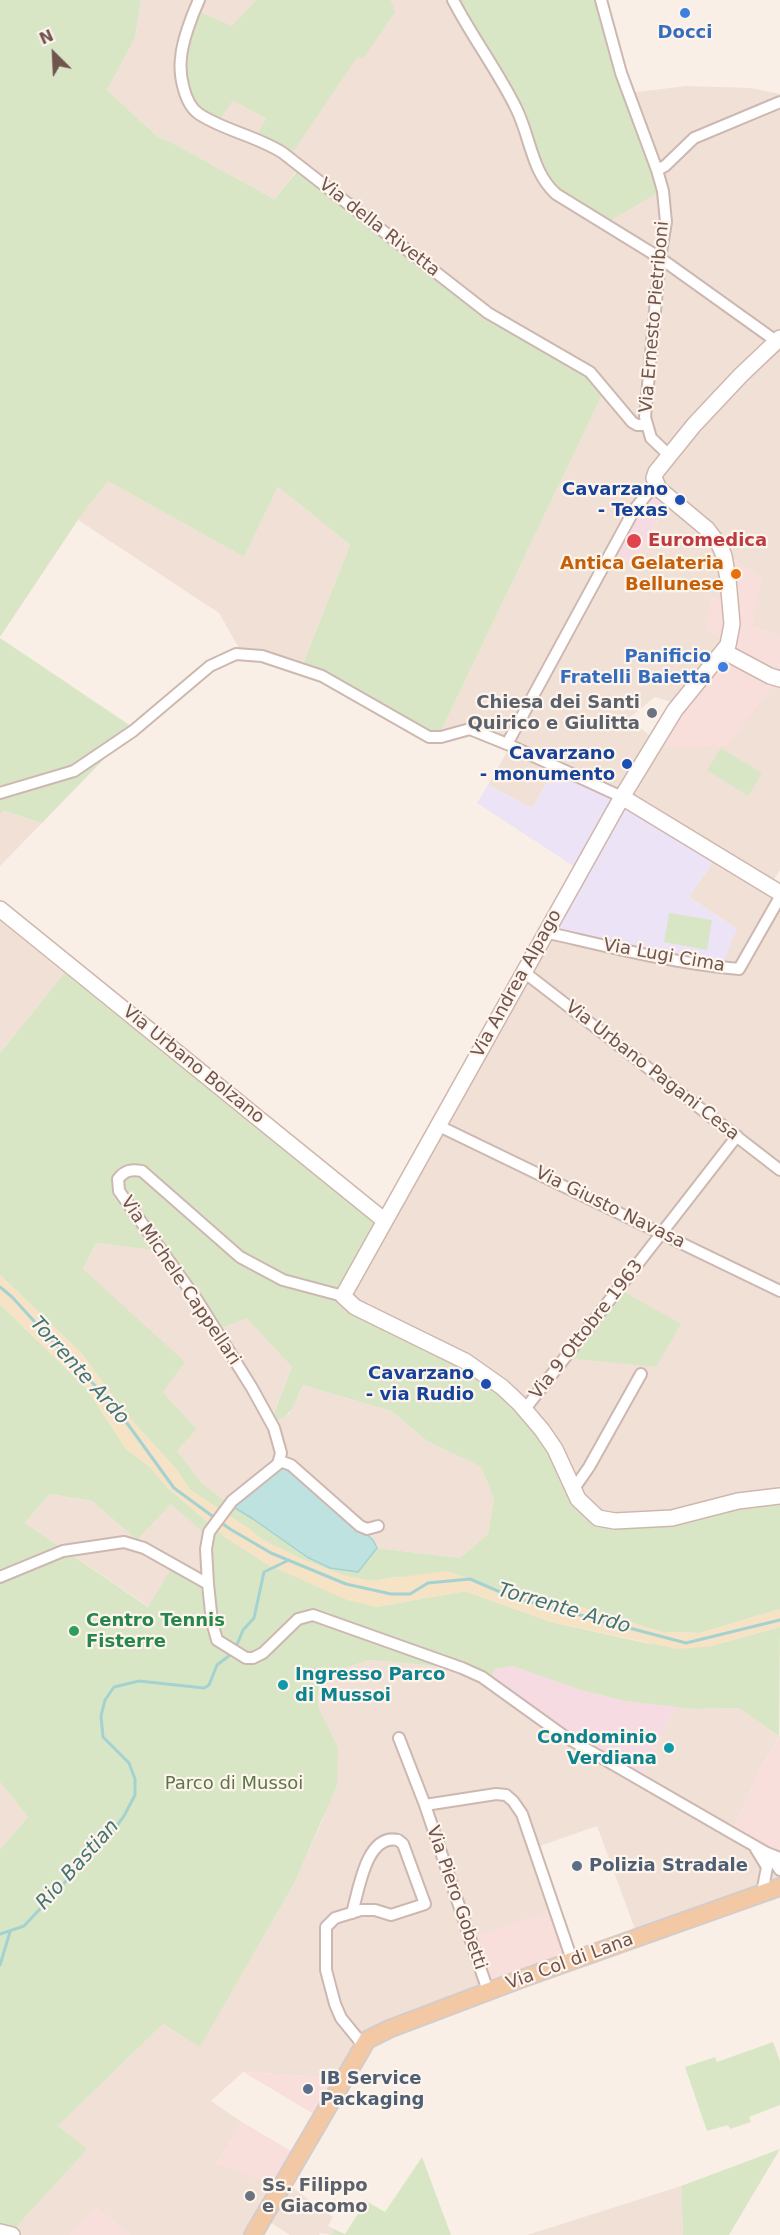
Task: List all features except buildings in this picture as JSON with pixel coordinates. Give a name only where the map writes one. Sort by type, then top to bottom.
[{"type":"main road","name":"Via Col di Lana","points":[[363,2044],[379,2033],[488,1991],[780,1887]]},
{"type":"main road","points":[[253,2235],[363,2044]]},
{"type":"street","name":"Via della Rivetta","points":[[199,0],[181,58],[183,84],[189,102],[197,113],[283,153],[488,313],[590,372],[632,422],[637,425],[646,425]]},
{"type":"street","points":[[453,0],[516,108],[536,166],[544,182],[556,194],[660,258],[779,341],[741,375],[694,425],[654,475],[655,484],[707,529],[724,556],[729,579],[732,624],[725,652],[780,679]]},
{"type":"street","name":"Via Ernesto Pietriboni","points":[[601,0],[621,73],[663,190],[666,222],[660,258],[646,425],[651,438],[670,456]]},
{"type":"street","points":[[657,170],[694,138],[780,102]]},
{"type":"street","points":[[507,744],[634,510],[655,484]]},
{"type":"street","name":"Via Andrea Alpago","points":[[343,1296],[622,797],[669,719],[725,652]]},
{"type":"street","points":[[0,793],[74,771],[133,731],[219,660],[236,654],[262,657],[322,676],[429,737],[441,737],[470,729],[507,744],[622,797],[780,895]]},
{"type":"street","name":"Via Lugi Cima","points":[[545,932],[610,949],[739,969],[780,895]]},
{"type":"street","name":"Via Urbano Bolzano","points":[[0,909],[385,1221]]},
{"type":"street","name":"Via Urbano Pagani Cesa","points":[[524,972],[780,1170]]},
{"type":"street","name":"Via Giusto Navasa","points":[[439,1126],[780,1291]]},
{"type":"street","name":"Via 9 Ottobre 1963","points":[[525,1409],[737,1136]]},
{"type":"street","name":"Via Michele Cappellari","points":[[280,1461],[272,1424],[197,1299],[119,1191],[118,1179],[134,1169],[142,1172],[240,1257],[283,1280],[343,1296]]},
{"type":"street","points":[[343,1296],[355,1307],[475,1366],[502,1387],[525,1409],[555,1449],[573,1490],[598,1518],[615,1521],[672,1518],[738,1502],[780,1496]]},
{"type":"street","points":[[573,1490],[589,1467],[641,1374]]},
{"type":"street","points":[[378,1526],[371,1529],[363,1528],[291,1465],[280,1461],[276,1467],[228,1506],[209,1532],[206,1549],[208,1584],[214,1634],[219,1642],[246,1658],[253,1658],[260,1655],[298,1619],[310,1615],[462,1668],[482,1677],[564,1736],[752,1845],[778,1865],[780,1870]]},
{"type":"street","points":[[0,1577],[63,1551],[124,1542],[144,1548],[208,1584]]},
{"type":"street","name":"Via Piero Gobetti","points":[[399,1738],[425,1805],[488,1991]]},
{"type":"street","name":"Via Piero Gobetti","points":[[425,1805],[496,1794],[506,1795],[513,1801],[527,1825],[572,1960]]},
{"type":"street","points":[[352,1913],[373,1850],[387,1840],[399,1840],[403,1844],[425,1904],[391,1915],[368,1909],[352,1913],[329,1922],[325,1932],[328,1978],[337,2011],[363,2044]]},
{"type":"street","points":[[766,1856],[780,1858]]},
{"type":"street","points":[[766,1856],[780,1887]]},
{"type":"street","points":[[762,1893],[767,1876],[766,1856]]},
{"type":"street","points":[[0,2232],[12,2235]]},
{"type":"shaded area","points":[[141,0],[256,0],[232,27],[191,8],[219,120],[233,99],[266,119],[358,56],[363,58],[394,12],[391,0],[451,0],[629,93],[686,86],[751,88],[780,94],[780,637],[752,625],[725,640],[678,704],[655,697],[629,718],[657,742],[780,677],[780,870],[771,884],[780,890],[780,1498],[605,1518],[339,1301],[546,933],[737,929],[689,897],[719,853],[557,766],[532,808],[488,785],[511,745],[473,725],[441,731],[604,391],[494,319],[299,168],[274,199],[158,137],[107,90],[135,38]],"holes":[[[669,499],[634,564],[611,552]]]},
{"type":"shaded area","points":[[108,481],[244,557],[278,487],[350,545],[302,666],[240,650],[219,613],[78,520]]},
{"type":"shaded area","points":[[651,483],[669,498],[634,564],[611,552]]},
{"type":"shaded area","points":[[725,553],[763,578],[752,625],[780,637],[780,677],[727,746],[653,748],[725,640],[705,631],[712,597],[727,598]]},
{"type":"shaded area","points":[[557,766],[719,853],[689,897],[737,929],[723,964],[546,933],[581,871],[477,803],[488,785],[532,808]]},
{"type":"shaded area","points":[[4,811],[42,823],[0,866],[0,814]]},
{"type":"shaded area","points":[[0,902],[73,962],[0,1053]]},
{"type":"shaded area","points":[[96,1243],[151,1250],[190,1287],[246,1318],[292,1367],[270,1422],[289,1414],[303,1385],[391,1411],[427,1441],[481,1467],[494,1499],[488,1534],[460,1558],[377,1548],[373,1540],[283,1460],[227,1503],[201,1482],[177,1451],[197,1429],[163,1392],[83,1269]]},
{"type":"shaded area","points":[[50,1494],[92,1501],[137,1540],[171,1503],[212,1540],[213,1588],[149,1607],[25,1523]]},
{"type":"shaded area","points":[[370,1660],[448,1667],[487,1685],[638,1784],[676,1706],[695,1709],[739,1708],[779,1736],[761,1768],[729,1838],[780,1867],[780,1891],[639,1940],[597,1826],[537,1847],[558,1907],[492,1992],[380,2035],[341,2078],[243,2072],[211,2101],[242,2122],[217,2164],[283,2181],[333,2217],[328,2226],[334,2229],[331,2235],[320,2233],[319,2235],[290,2235],[265,2219],[255,2235],[130,2235],[97,2208],[70,2235],[0,2235],[15,2234],[18,2225],[86,2149],[58,2126],[163,2024],[200,2046],[296,1880],[323,1819],[338,1747],[318,1706],[319,1685],[338,1670]]},
{"type":"shaded area","points":[[512,1666],[582,1690],[624,1701],[676,1706],[638,1784],[487,1685],[495,1669]]},
{"type":"shaded area","points":[[780,1735],[780,1867],[729,1838],[761,1768]]},
{"type":"shaded area","points":[[0,1782],[28,1817],[0,1849]]},
{"type":"shaded area","points":[[558,1907],[577,1961],[492,1992],[473,1937]]},
{"type":"shaded area","points":[[243,2072],[341,2078],[319,2117]]},
{"type":"shaded area","points":[[242,2122],[298,2155],[280,2187],[217,2164]]},
{"type":"shaded area","points":[[681,2186],[683,2235],[527,2235],[672,2189]]},
{"type":"shaded area","points":[[97,2208],[130,2235],[70,2235]]},
{"type":"green space","points":[[0,0],[141,0],[135,38],[107,90],[158,137],[274,199],[300,168],[494,319],[594,378],[604,391],[441,731],[429,734],[302,666],[350,545],[278,487],[244,557],[108,481],[78,520],[0,637]]},
{"type":"green space","points":[[256,0],[391,0],[395,12],[363,59],[358,56],[288,159],[256,137],[266,119],[233,100],[219,121],[197,108],[178,77],[191,8],[232,26]]},
{"type":"green space","points":[[451,0],[604,0],[661,191],[606,223],[558,197],[512,104]]},
{"type":"green space","points":[[0,638],[134,728],[42,823],[4,811],[0,814]]},
{"type":"green space","points":[[721,748],[762,773],[748,796],[707,770]]},
{"type":"green space","points":[[669,913],[712,920],[707,950],[664,942]]},
{"type":"green space","points":[[73,962],[388,1221],[339,1301],[463,1363],[523,1411],[563,1472],[605,1518],[780,1498],[780,1609],[700,1633],[662,1632],[561,1601],[506,1591],[398,1577],[370,1581],[345,1576],[301,1559],[261,1539],[190,1490],[176,1469],[127,1415],[81,1353],[0,1275],[0,1053]],"holes":[[[96,1243],[151,1250],[190,1287],[219,1329],[246,1318],[292,1367],[270,1423],[289,1413],[303,1385],[391,1411],[427,1441],[481,1467],[494,1499],[488,1534],[460,1558],[377,1548],[358,1572],[227,1503],[201,1482],[177,1451],[197,1429],[163,1392],[185,1362],[83,1269]]]},
{"type":"green space","points":[[621,1290],[681,1324],[656,1367],[566,1358]]},
{"type":"green space","name":"Parco di Mussoi","points":[[0,1304],[87,1389],[126,1449],[149,1466],[168,1488],[225,1537],[269,1565],[376,1607],[465,1591],[551,1622],[646,1643],[707,1647],[780,1627],[779,1736],[739,1708],[695,1709],[624,1701],[581,1690],[512,1666],[495,1669],[487,1685],[448,1667],[370,1660],[338,1670],[319,1685],[318,1706],[338,1747],[337,1785],[296,1880],[200,2047],[163,2024],[58,2126],[87,2149],[18,2225],[15,2234],[0,2229],[0,1849],[28,1817],[0,1782]],"holes":[[[50,1494],[92,1501],[137,1540],[171,1504],[212,1540],[213,1587],[173,1566],[148,1607],[25,1523]]]},
{"type":"green space","points":[[773,2042],[780,2061],[780,2105],[749,2117],[751,2122],[730,2129],[728,2125],[707,2131],[685,2067],[715,2057],[717,2062]]},
{"type":"green space","points":[[780,2149],[729,2235],[683,2235],[681,2186]]},
{"type":"green space","points":[[422,2157],[451,2235],[331,2235],[334,2229],[345,2234],[366,2201],[385,2212]]},
{"type":"sand","points":[[0,1275],[81,1353],[127,1415],[176,1469],[190,1490],[261,1539],[301,1559],[345,1576],[370,1581],[447,1571],[506,1591],[560,1601],[662,1632],[700,1633],[780,1609],[780,1627],[707,1647],[677,1649],[551,1622],[465,1591],[376,1607],[347,1600],[269,1565],[225,1537],[168,1488],[149,1466],[126,1449],[87,1389],[0,1304]]},
{"type":"water","points":[[283,1460],[373,1540],[377,1548],[358,1572],[330,1568],[307,1557],[227,1503]]},
{"type":"waterway","name":"Torrente Ardo","points":[[0,1287],[111,1401],[174,1488],[230,1529],[271,1553],[346,1584],[391,1594],[410,1594],[428,1583],[470,1579],[512,1597],[686,1643],[780,1620]]},
{"type":"waterway","name":"Rio Bastian","points":[[0,1934],[24,1926],[113,1831],[135,1795],[135,1779],[129,1763],[103,1737],[101,1716],[105,1700],[114,1687],[139,1681],[204,1688],[209,1685],[217,1665],[234,1652],[243,1630],[254,1618],[264,1572],[289,1560]]},
{"type":"waterway","points":[[0,1965],[10,1932]]},
{"type":"place","name":"Docci","points":[[685,13]]},
{"type":"place","name":"Cavarzano - Texas","points":[[680,500]]},
{"type":"place","name":"Euromedica","points":[[634,541]]},
{"type":"place","name":"Antica Gelateria Bellunese","points":[[736,574]]},
{"type":"place","name":"Panificio Fratelli Baietta","points":[[723,667]]},
{"type":"place","name":"Chiesa dei Santi Quirico e Giulitta","points":[[652,713]]},
{"type":"place","name":"Cavarzano - monumento","points":[[627,764]]},
{"type":"place","name":"Cavarzano - via Rudio","points":[[486,1384]]},
{"type":"place","name":"Centro Tennis Fisterre","points":[[74,1631]]},
{"type":"place","name":"Ingresso Parco di Mussoi","points":[[283,1685]]},
{"type":"place","name":"Condominio Verdiana","points":[[669,1748]]},
{"type":"place","name":"Polizia Stradale","points":[[577,1866]]},
{"type":"place","name":"IB Service Packaging","points":[[308,2089]]},
{"type":"place","name":"Ss. Filippo e Giacomo","points":[[250,2196]]}]
